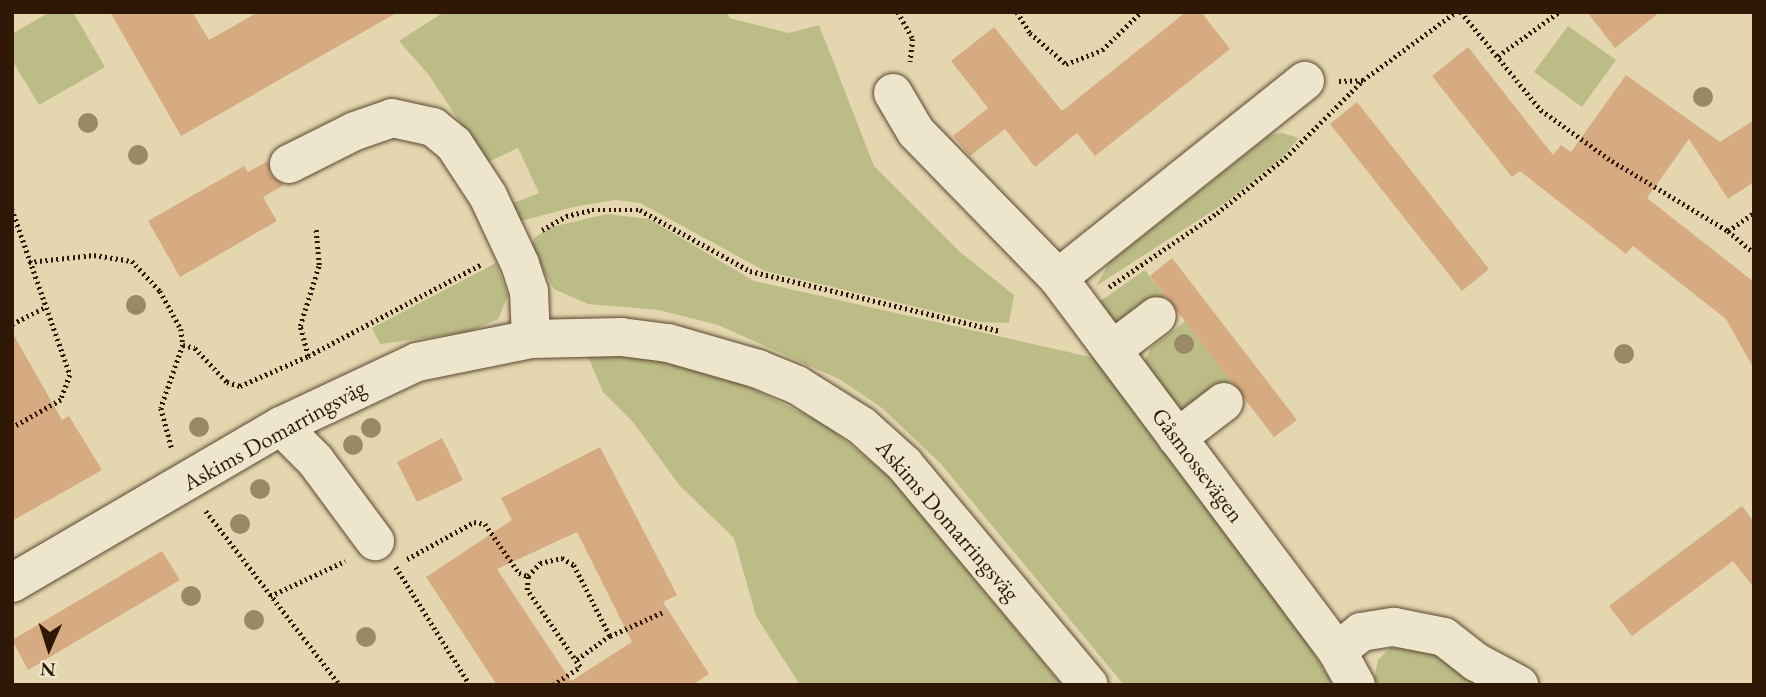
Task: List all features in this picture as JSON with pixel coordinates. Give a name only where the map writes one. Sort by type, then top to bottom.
[{"type":"street","points":[[1068,292],[1304,81]]},
{"type":"street","name":"Gåsmossevägen","points":[[893,93],[916,132],[1068,292],[1337,651],[1356,685]]},
{"type":"street","points":[[289,164],[355,131],[392,118],[433,127],[454,144],[488,196],[529,291],[531,339]]},
{"type":"street","points":[[1111,350],[1157,316]]},
{"type":"street","name":"Askims Domarringsväg","points":[[12,583],[281,426],[417,362],[531,339],[621,337],[668,343],[758,369],[834,407],[904,464],[1089,685]]},
{"type":"street","points":[[1177,438],[1224,402]]},
{"type":"street","points":[[281,426],[315,460],[376,555]]},
{"type":"street","points":[[1337,651],[1361,632],[1407,629],[1444,636],[1476,662],[1519,685]]},
{"type":"path","points":[[893,93],[910,62],[913,39],[898,12]]},
{"type":"path","points":[[1017,12],[1030,33],[1066,64],[1102,50],[1141,12]]},
{"type":"path","points":[[1371,75],[1458,12],[1541,110],[1612,161],[1728,231],[1754,253]]},
{"type":"path","points":[[1498,56],[1559,12]]},
{"type":"path","points":[[1068,292],[1176,245],[1285,158],[1363,80]]},
{"type":"path","points":[[12,209],[44,308],[70,375],[61,400],[12,428]]},
{"type":"path","points":[[183,345],[195,348],[227,382],[240,386],[308,356],[512,249],[566,216],[633,209],[656,216],[750,271],[1000,331]]},
{"type":"path","points":[[1728,231],[1754,213]]},
{"type":"path","points":[[308,356],[300,326],[319,265],[316,227]]},
{"type":"path","points":[[29,262],[93,255],[132,261],[160,291],[181,330],[183,345],[161,408],[174,452]]},
{"type":"path","points":[[12,324],[44,308]]},
{"type":"path","points":[[203,507],[340,685]]},
{"type":"path","points":[[270,596],[376,555],[474,522],[485,524],[519,573],[528,576]]},
{"type":"path","points":[[376,555],[471,685]]},
{"type":"path","points":[[553,685],[580,667],[527,590],[528,576],[540,563],[562,558],[574,565],[610,636]]},
{"type":"path","points":[[577,660],[610,636],[665,611]]},
{"type":"green space","points":[[50,12],[73,12],[105,67],[39,105],[12,60],[12,34]]},
{"type":"green space","points":[[444,12],[728,12],[729,18],[789,33],[819,25],[874,166],[960,252],[1014,295],[1009,323],[979,322],[765,271],[640,203],[615,200],[578,206],[517,222],[508,205],[539,193],[518,148],[486,163],[429,75],[399,41]]},
{"type":"green space","points":[[1568,26],[1616,60],[1582,107],[1534,72]]},
{"type":"green space","points":[[1282,133],[1299,138],[1283,157],[1228,201],[1096,286],[1109,263],[1270,135]]},
{"type":"green space","points":[[607,214],[649,219],[754,281],[1095,358],[1286,607],[1333,685],[1124,685],[941,464],[882,408],[839,379],[718,325],[659,310],[588,304],[554,289],[531,249],[534,238],[551,227]]},
{"type":"green space","points":[[496,263],[508,296],[498,319],[469,332],[380,344],[372,328]]},
{"type":"green space","points":[[1145,270],[1166,297],[1120,328],[1096,304]]},
{"type":"green space","points":[[1185,321],[1232,382],[1200,407],[1182,412],[1144,362],[1151,348]]},
{"type":"green space","points":[[586,352],[625,353],[717,371],[826,425],[889,476],[1062,685],[800,685],[756,616],[734,538],[680,486],[633,422],[603,392]]},
{"type":"green space","points":[[1411,646],[1442,649],[1494,685],[1373,685],[1378,660],[1390,648]]},
{"type":"building","points":[[110,12],[192,12],[209,40],[258,12],[398,12],[181,136]]},
{"type":"building","points":[[1186,12],[1201,12],[1230,49],[1095,156],[1077,133],[1035,167],[1005,129],[970,156],[953,136],[988,108],[951,61],[994,27],[1062,111]]},
{"type":"building","points":[[1587,12],[1660,12],[1615,48]]},
{"type":"building","points":[[1468,47],[1553,155],[1561,145],[1571,152],[1626,75],[1720,142],[1754,120],[1754,182],[1728,199],[1689,139],[1647,198],[1754,282],[1754,369],[1726,319],[1633,246],[1626,254],[1520,171],[1512,177],[1432,76]]},
{"type":"building","points":[[1357,102],[1489,269],[1462,291],[1330,124]]},
{"type":"building","points":[[268,161],[270,174],[284,185],[263,197],[277,221],[180,277],[148,221],[244,166],[248,172]]},
{"type":"building","points":[[1172,258],[1297,420],[1274,437],[1150,276]]},
{"type":"building","points":[[12,332],[62,420],[69,416],[102,470],[12,521]]},
{"type":"building","points":[[442,438],[463,480],[417,502],[397,462]]},
{"type":"building","points":[[600,447],[677,595],[663,602],[709,674],[692,685],[497,685],[426,577],[512,520],[501,498]],"holes":[[[577,532],[632,642],[571,681],[497,569]]]},
{"type":"building","points":[[1742,506],[1754,522],[1754,588],[1733,561],[1632,636],[1609,606]]},
{"type":"building","points":[[162,551],[180,580],[28,670],[12,640]]}]
